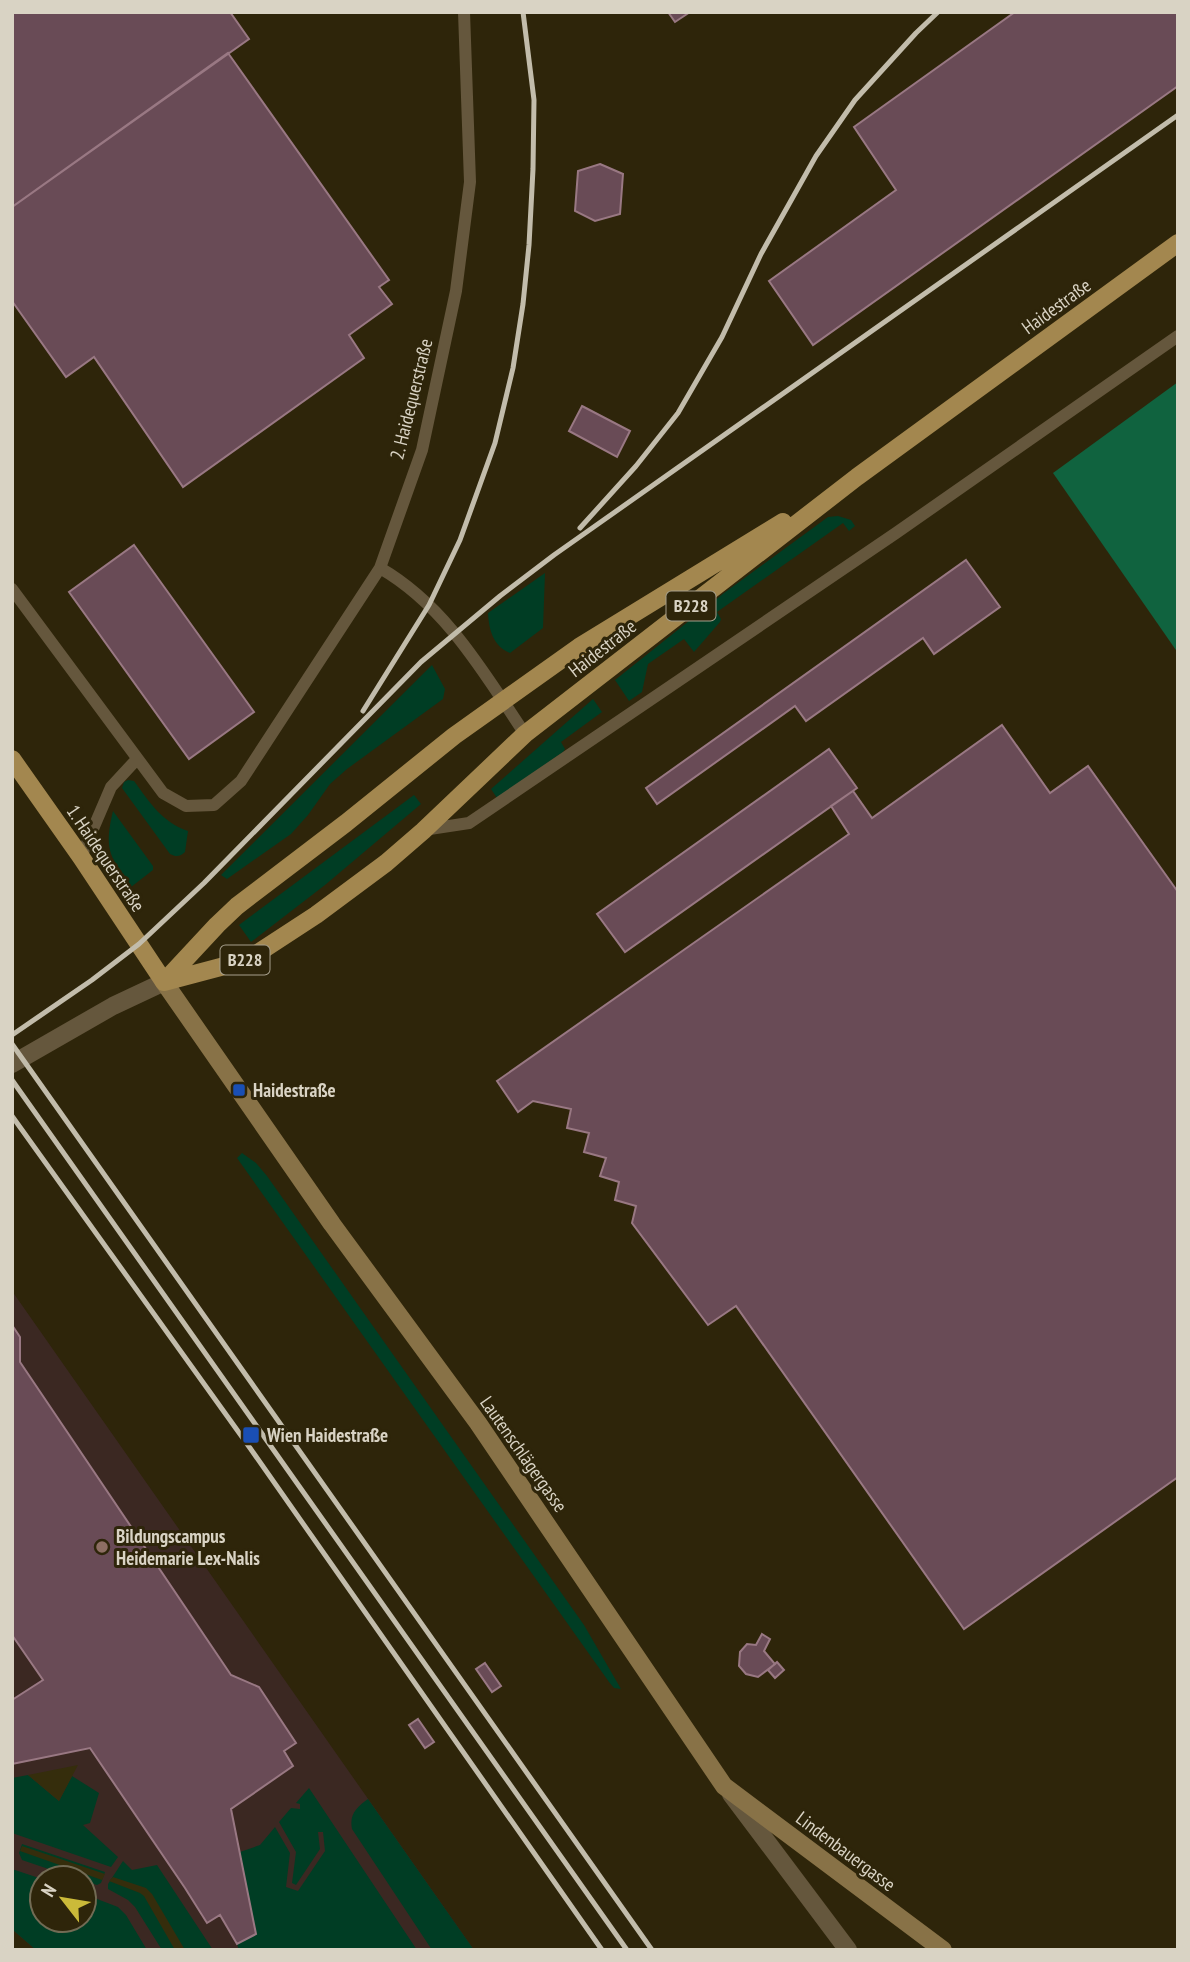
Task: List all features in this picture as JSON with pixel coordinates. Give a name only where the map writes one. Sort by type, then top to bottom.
[{"type":"main road","name":"Haidestraße","points":[[164,982],[247,960],[316,915],[386,863],[423,831],[525,734],[857,477],[1178,243]]},
{"type":"main road","name":"Haidestraße","points":[[164,982],[237,906],[454,736],[579,647],[857,477]]},
{"type":"main road","name":"1. Haidequerstraße","points":[[12,759],[164,982]]},
{"type":"main road","name":"Lautenschlägergasse","points":[[164,982],[332,1224],[478,1423],[724,1786]]},
{"type":"main road","name":"Lindenbauergasse","points":[[724,1786],[943,1950]]},
{"type":"street","name":"Haidestraße","points":[[12,1064],[103,1011],[164,982]]},
{"type":"street","name":"Lautenschlägergasse","points":[[724,1786],[848,1950]]},
{"type":"lane","name":"2. Haidequerstraße","points":[[12,589],[163,793],[186,806],[214,804],[241,781],[380,568],[422,450],[456,291],[470,182],[464,12]]},
{"type":"lane","points":[[423,831],[469,823],[896,533],[1178,336]]},
{"type":"lane","points":[[380,568],[411,589],[456,632],[525,734]]},
{"type":"lane","points":[[81,857],[111,787],[137,758]]},
{"type":"shaded area","name":"Bildungscampus Heidemarie Lex-Nalis","points":[[12,1291],[474,1950],[36,1950],[14,1931]]},
{"type":"green space","points":[[1178,382],[1178,653],[1053,473]]},
{"type":"green space","points":[[838,516],[851,520],[855,526],[849,531],[843,523],[717,612],[720,622],[694,652],[684,639],[648,664],[642,692],[629,701],[615,680],[724,593],[828,517]]},
{"type":"green space","points":[[545,573],[543,628],[510,653],[493,637],[488,613]]},
{"type":"green space","points":[[432,665],[445,689],[443,699],[330,784],[291,834],[227,879],[221,875]]},
{"type":"green space","points":[[593,699],[602,712],[561,742],[565,749],[563,752],[497,798],[491,789]]},
{"type":"green space","points":[[128,780],[134,781],[164,817],[188,831],[183,854],[170,854],[122,788]]},
{"type":"green space","points":[[414,795],[421,804],[325,885],[251,942],[239,925]]},
{"type":"green space","points":[[113,811],[153,866],[153,870],[131,887],[110,852],[109,835]]},
{"type":"green space","points":[[242,1153],[256,1163],[267,1176],[584,1625],[621,1689],[614,1688],[609,1682],[237,1158]]},
{"type":"green space","points":[[28,1775],[59,1801],[72,1776],[99,1793],[90,1823],[83,1825],[118,1857],[111,1867],[12,1833],[12,1778]]},
{"type":"green space","points":[[309,1788],[417,1950],[239,1950],[237,1944],[256,1934],[240,1852],[260,1845],[275,1827],[290,1853],[286,1887],[298,1891],[325,1851],[323,1832],[318,1832],[320,1849],[296,1885],[292,1883],[296,1852],[279,1822],[291,1808],[300,1809],[300,1804],[296,1803]]},
{"type":"green space","points":[[368,1799],[474,1950],[432,1950],[352,1829],[355,1811]]},
{"type":"green space","points":[[22,1844],[81,1864],[34,1864],[22,1860],[19,1853]]},
{"type":"green space","points":[[123,1861],[132,1870],[157,1865],[213,1950],[162,1950],[135,1907],[108,1889],[108,1884]]},
{"type":"green space","points":[[12,1869],[28,1874],[28,1934],[98,1934],[98,1899],[118,1907],[126,1915],[147,1950],[36,1950],[14,1931]]},
{"type":"green space","points":[[98,1870],[105,1872],[98,1884]]},
{"type":"sand","points":[[78,1765],[59,1801],[28,1775]]},
{"type":"sand","points":[[22,1846],[75,1864],[57,1864],[20,1851]]},
{"type":"sand","points":[[98,1872],[105,1874],[102,1880],[98,1879]]},
{"type":"sand","points":[[113,1877],[146,1888],[152,1894],[185,1950],[175,1950],[144,1896],[109,1881]]},
{"type":"building","points":[[12,12],[230,12],[249,39],[12,207]]},
{"type":"building","points":[[668,12],[690,12],[675,22]]},
{"type":"building","points":[[1015,12],[1178,12],[1178,86],[813,345],[769,281],[896,190],[854,127]]},
{"type":"building","points":[[228,53],[389,280],[379,287],[392,304],[349,335],[364,358],[183,487],[94,357],[66,377],[12,301],[12,207]]},
{"type":"building","points":[[600,164],[623,174],[620,214],[595,221],[575,211],[578,171]]},
{"type":"building","points":[[582,406],[630,431],[617,457],[569,431]]},
{"type":"building","points":[[134,545],[254,712],[189,759],[69,592]]},
{"type":"building","points":[[966,560],[1000,607],[934,654],[923,638],[806,721],[795,706],[657,804],[646,788]]},
{"type":"building","points":[[1002,725],[1050,793],[1088,766],[1178,892],[1178,1477],[964,1629],[736,1306],[708,1325],[632,1223],[636,1206],[615,1200],[619,1182],[600,1176],[606,1158],[584,1152],[589,1133],[567,1128],[571,1109],[533,1101],[518,1112],[497,1081],[849,834],[831,806],[853,791],[872,818]]},
{"type":"building","points":[[829,749],[857,788],[625,952],[597,914]]},
{"type":"building","name":"Bildungscampus Heidemarie Lex-Nalis","points":[[12,1325],[20,1337],[20,1362],[231,1675],[259,1687],[296,1743],[284,1751],[293,1766],[231,1809],[256,1934],[237,1944],[220,1915],[207,1923],[90,1748],[12,1764],[12,1700],[43,1680],[12,1635]]},
{"type":"building","points":[[762,1634],[770,1639],[764,1651],[775,1664],[758,1677],[746,1674],[739,1666],[740,1652],[747,1644],[756,1645]]},
{"type":"building","points":[[777,1662],[784,1670],[775,1678],[768,1670]]},
{"type":"building","points":[[485,1663],[501,1686],[492,1692],[476,1669]]},
{"type":"building","points":[[418,1719],[434,1742],[425,1748],[409,1725]]},
{"type":"railway","points":[[363,711],[429,605],[460,540],[495,443],[513,368],[529,245],[533,169],[534,100],[523,12]]},
{"type":"railway","points":[[580,528],[636,466],[678,413],[722,337],[761,254],[816,156],[855,100],[938,12]]},
{"type":"railway","points":[[12,1035],[139,944],[204,883],[421,662],[500,596],[554,555],[1178,115]]},
{"type":"railway","points":[[12,1044],[652,1950]]},
{"type":"railway","points":[[12,1080],[627,1950]]},
{"type":"railway","points":[[12,1116],[250,1448],[602,1950]]},
{"type":"place","name":"Haidestraße","points":[[239,1090]]},
{"type":"place","name":"Wien Haidestraße","points":[[251,1435]]},
{"type":"place","name":"Bildungscampus Heidemarie Lex-Nalis","points":[[102,1547]]}]
